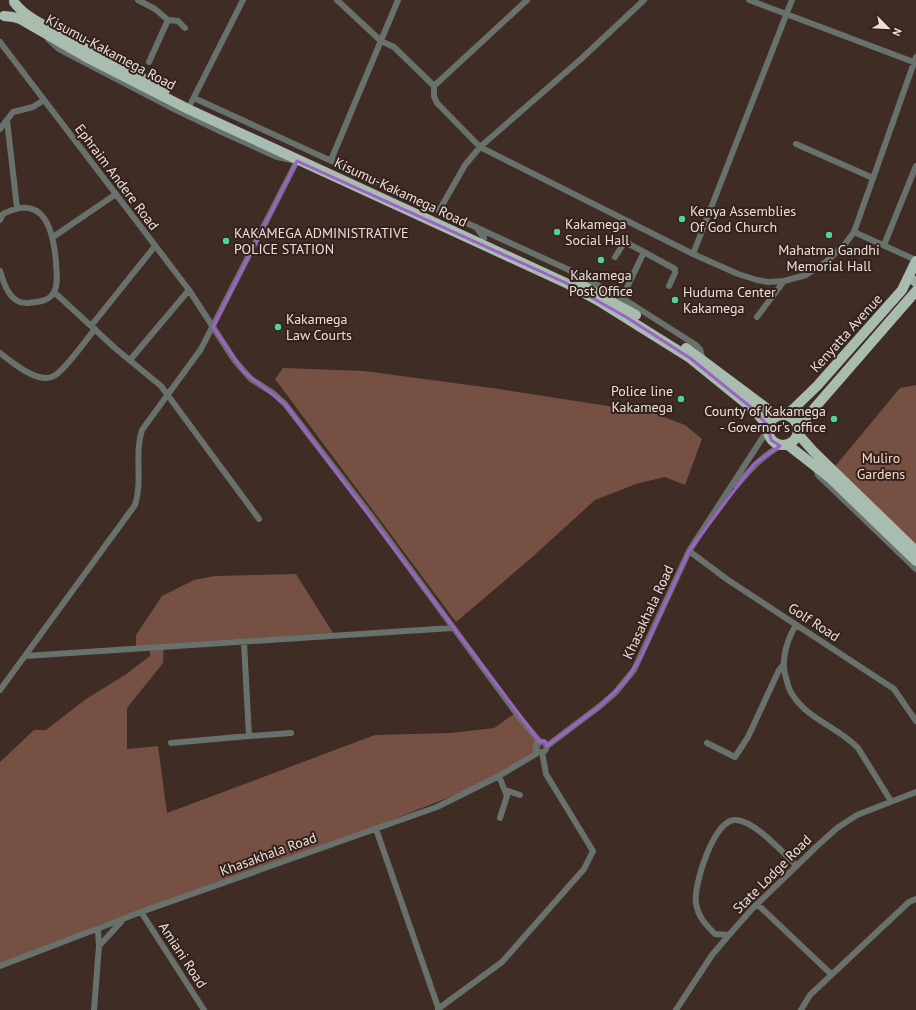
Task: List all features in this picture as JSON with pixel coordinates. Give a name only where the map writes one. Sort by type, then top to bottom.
[{"type":"highway","name":"Kisumu-Kakamega Road","points":[[14,1],[23,12],[34,20],[70,40],[192,100],[595,291],[622,306],[703,360],[759,404],[782,416]]},
{"type":"highway","points":[[2,17],[12,9],[14,1]]},
{"type":"highway","name":"Kisumu-Kakamega Road","points":[[2,17],[13,17],[122,76],[297,160],[566,283],[602,303],[690,358],[753,409],[768,428]]},
{"type":"highway","name":"Kenyatta Avenue","points":[[782,416],[817,386],[902,290],[913,280],[916,261]]},
{"type":"highway","name":"Kenyatta Avenue","points":[[798,431],[825,394],[914,297]]},
{"type":"highway","points":[[817,386],[825,394]]},
{"type":"highway","points":[[916,551],[813,451],[798,431],[794,420],[782,416],[768,428],[771,440],[784,445],[815,466],[916,561]]},
{"type":"highway","points":[[784,445],[794,440],[798,431]]},
{"type":"main road","points":[[902,290],[914,297]]},
{"type":"street","points":[[138,0],[155,9],[168,20],[178,21],[185,28]]},
{"type":"street","points":[[243,0],[192,100],[331,160],[567,269],[622,298],[696,345],[700,349],[703,360]]},
{"type":"street","points":[[337,0],[381,41],[394,47],[434,86],[434,96],[437,103],[480,147],[693,254],[738,274],[768,282],[784,281],[806,275],[818,269],[845,244],[854,232],[915,61],[786,15],[749,0]]},
{"type":"street","points":[[331,160],[398,0]]},
{"type":"street","points":[[434,86],[526,0]]},
{"type":"street","points":[[440,210],[458,177],[480,147],[581,59],[644,0]]},
{"type":"street","points":[[693,254],[792,0]]},
{"type":"street","points":[[149,62],[168,20]]},
{"type":"street","name":"Ephraim Andere Road","points":[[0,42],[189,290],[244,372],[285,404],[369,513],[452,628],[540,742]]},
{"type":"street","points":[[0,130],[13,112],[26,110],[44,100]]},
{"type":"street","points":[[7,120],[17,208]]},
{"type":"street","points":[[796,144],[873,178]]},
{"type":"street","points":[[0,690],[135,505],[138,488],[139,438],[146,422],[193,362],[213,327],[297,160]]},
{"type":"street","points":[[884,245],[916,166]]},
{"type":"street","points":[[53,237],[116,194]]},
{"type":"street","points":[[0,271],[8,292],[15,300],[23,303],[38,302],[48,299],[54,292],[57,275],[53,237],[48,223],[40,214],[30,208],[17,208],[1,215]]},
{"type":"street","points":[[475,226],[484,238]]},
{"type":"street","points":[[854,232],[916,261]]},
{"type":"street","points":[[615,257],[624,243],[627,242],[675,269],[675,273],[669,286]]},
{"type":"street","points":[[0,353],[34,376],[44,378],[54,376],[63,369],[155,246]]},
{"type":"street","points":[[622,298],[644,252]]},
{"type":"street","points":[[757,317],[784,281]]},
{"type":"street","points":[[130,360],[189,290]]},
{"type":"street","points":[[54,292],[93,328],[161,386],[259,519]]},
{"type":"street","points":[[720,506],[768,428]]},
{"type":"street","points":[[720,506],[754,464],[764,455],[784,445]]},
{"type":"street","points":[[815,466],[818,475],[916,569]]},
{"type":"street","name":"Khasakhala Road","points":[[547,746],[582,721],[615,693],[634,670],[689,551],[720,506]]},
{"type":"street","name":"Golf Road","points":[[689,551],[728,580],[894,689],[916,721]]},
{"type":"street","points":[[707,743],[735,757],[748,737],[779,670],[783,665],[790,635],[796,625]]},
{"type":"street","points":[[25,656],[244,643],[452,628]]},
{"type":"street","points":[[244,643],[249,736]]},
{"type":"street","points":[[783,665],[791,694],[803,708],[851,741],[858,748],[891,801]]},
{"type":"street","points":[[171,743],[291,733]]},
{"type":"street","points":[[376,829],[439,1010],[502,962],[569,888],[588,862],[593,851],[546,774],[540,752],[536,747],[540,742],[545,743],[547,746],[545,751],[540,752]]},
{"type":"street","name":"Khasakhala Road","points":[[0,966],[98,930],[141,912],[376,829],[457,798],[540,752]]},
{"type":"street","points":[[498,776],[507,796],[500,818]]},
{"type":"street","points":[[505,790],[520,795]]},
{"type":"street","name":"State Lodge Road","points":[[676,1010],[712,955],[729,935],[796,865],[847,821],[869,809],[916,792]]},
{"type":"street","points":[[729,935],[715,934],[699,914],[696,902],[696,884],[718,831],[724,823],[735,819],[751,826],[768,838],[796,865]]},
{"type":"street","points":[[801,1010],[810,995],[831,974],[909,902],[916,898]]},
{"type":"street","points":[[758,904],[831,974]]},
{"type":"street","name":"Amiani Road","points":[[141,912],[204,1010]]},
{"type":"street","points":[[99,946],[122,920]]},
{"type":"street","points":[[94,1010],[99,946],[98,930]]},
{"type":"highlighted area","points":[[297,161],[566,283],[626,317],[690,358],[753,409],[768,426],[771,440],[780,446],[754,464],[689,551],[641,657],[625,682],[600,706],[547,746],[545,741],[540,742],[285,404],[244,372],[213,327]]},
{"type":"green space","points":[[283,368],[364,371],[499,389],[653,413],[685,425],[702,439],[685,485],[665,477],[636,484],[595,500],[529,560],[456,622],[275,379]]},
{"type":"green space","name":"Muliro Gardens","points":[[916,385],[916,550],[832,470],[900,388]]},
{"type":"green space","points":[[296,574],[333,633],[164,644],[163,663],[127,708],[127,749],[158,746],[167,813],[375,735],[450,733],[494,728],[517,712],[542,747],[493,777],[465,791],[374,827],[98,925],[45,948],[0,965],[0,762],[34,730],[46,730],[86,699],[125,675],[150,656],[150,648],[136,649],[136,635],[162,596],[194,580],[215,576]]},
{"type":"place","name":"Kenya Assemblies Of God Church","points":[[682,219]]},
{"type":"place","name":"Kakamega Social Hall","points":[[557,232]]},
{"type":"place","name":"Mahatma Gandhi Memorial Hall","points":[[829,235]]},
{"type":"place","name":"KAKAMEGA ADMINISTRATIVE POLICE STATION","points":[[226,241]]},
{"type":"place","name":"Kakamega Post Office","points":[[601,260]]},
{"type":"place","name":"Huduma Center Kakamega","points":[[675,300]]},
{"type":"place","name":"Kakamega Law Courts","points":[[278,327]]},
{"type":"place","name":"Police line Kakamega","points":[[681,399]]},
{"type":"place","name":"County of Kakamega - Governor's office","points":[[834,419]]}]
